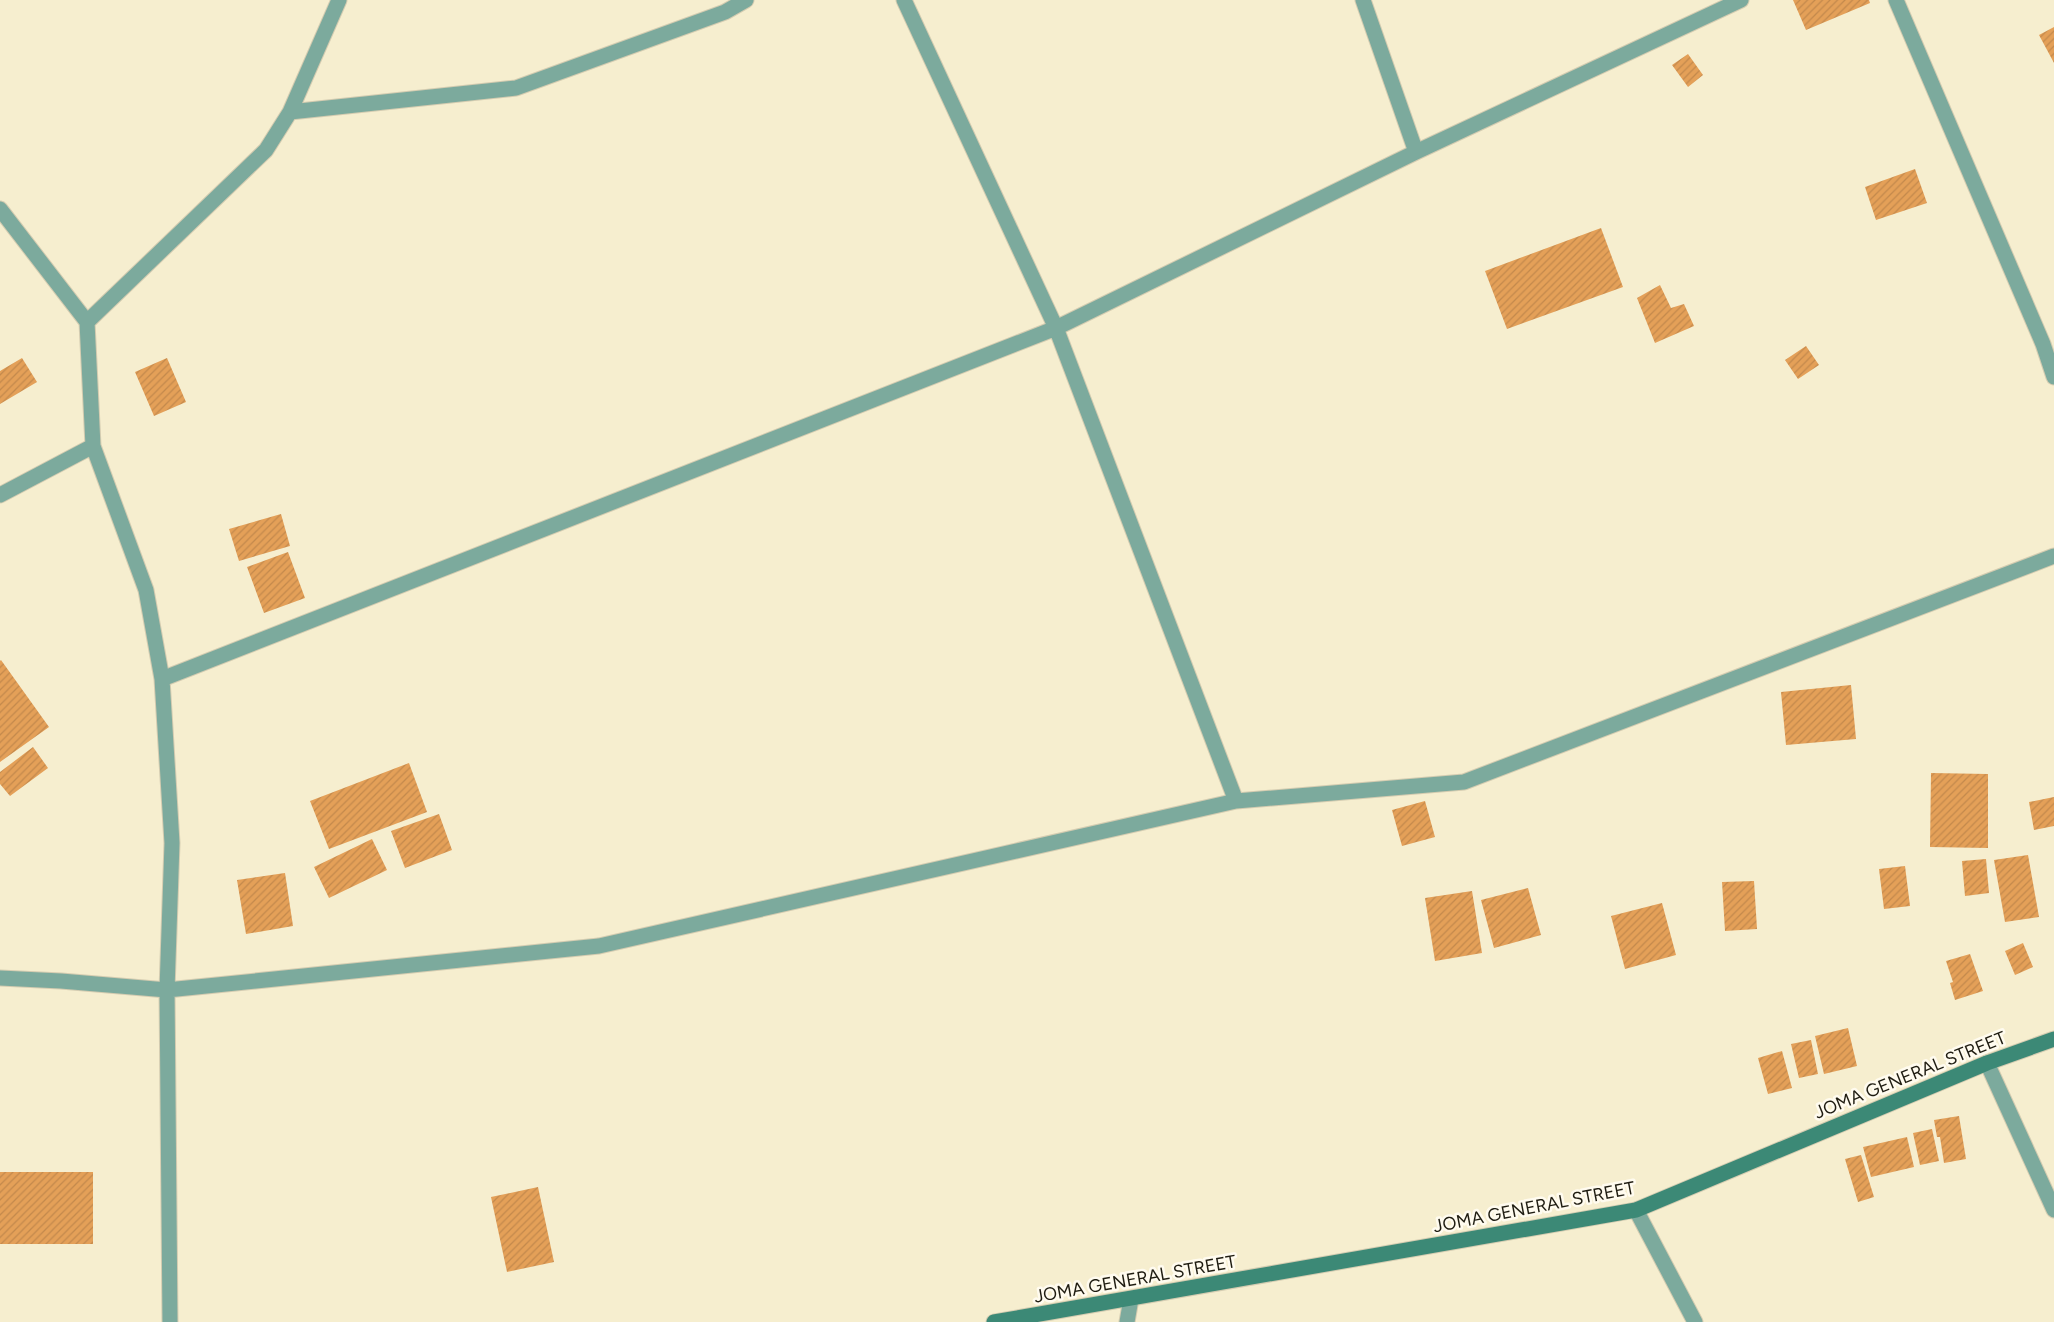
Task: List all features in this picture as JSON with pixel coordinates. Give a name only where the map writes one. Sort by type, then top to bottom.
[{"type":"street","points":[[87,322],[266,150],[290,112],[339,0]]},
{"type":"street","points":[[290,112],[516,88],[725,12],[746,0]]},
{"type":"street","points":[[904,0],[1056,328],[1236,801]]},
{"type":"street","points":[[1363,0],[1416,152]]},
{"type":"street","points":[[162,679],[1056,328],[1416,152],[1741,0]]},
{"type":"street","points":[[1896,0],[2043,344],[2054,377]]},
{"type":"street","points":[[0,209],[87,322],[93,446],[146,590],[162,679],[172,843],[167,990],[170,1322]]},
{"type":"street","points":[[0,495],[93,446]]},
{"type":"street","points":[[0,978],[167,990],[599,946],[1236,801],[1464,782],[2054,556]]},
{"type":"street","name":"JOMA GENERAL STREET","points":[[994,1322],[1636,1210],[1987,1063],[2054,1039]]},
{"type":"street","points":[[1987,1063],[2054,1210]]},
{"type":"street","points":[[1636,1210],[1695,1322]]},
{"type":"street","points":[[1127,1322],[1131,1299]]},
{"type":"building","points":[[1793,0],[1869,0],[1870,3],[1806,30]]},
{"type":"building","points":[[2054,27],[2054,63],[2039,35]]},
{"type":"building","points":[[1688,54],[1703,75],[1688,87],[1672,65]]},
{"type":"building","points":[[1915,169],[1927,203],[1876,220],[1865,187]]},
{"type":"building","points":[[1601,228],[1623,287],[1507,329],[1485,271]]},
{"type":"building","points":[[1660,285],[1671,308],[1684,304],[1694,326],[1655,343],[1637,298]]},
{"type":"building","points":[[1806,346],[1819,365],[1798,379],[1785,360]]},
{"type":"building","points":[[22,358],[37,382],[0,404],[0,371]]},
{"type":"building","points":[[167,358],[186,402],[154,416],[135,372]]},
{"type":"building","points":[[281,514],[290,546],[239,561],[229,529]]},
{"type":"building","points":[[288,552],[305,598],[264,613],[247,567]]},
{"type":"building","points":[[0,661],[49,727],[0,762]]},
{"type":"building","points":[[1851,685],[1856,739],[1786,745],[1781,692]]},
{"type":"building","points":[[33,747],[48,768],[10,796],[0,784],[0,772]]},
{"type":"building","points":[[409,763],[427,812],[329,849],[310,801]]},
{"type":"building","points":[[1931,773],[1988,774],[1988,848],[1930,847]]},
{"type":"building","points":[[2054,797],[2054,826],[2034,830],[2029,802]]},
{"type":"building","points":[[1425,801],[1435,837],[1402,846],[1392,810]]},
{"type":"building","points":[[439,814],[452,850],[405,868],[391,831]]},
{"type":"building","points":[[372,839],[387,870],[329,898],[314,867]]},
{"type":"building","points":[[2028,855],[2039,917],[2005,922],[1994,860]]},
{"type":"building","points":[[1986,859],[1989,893],[1965,896],[1962,861]]},
{"type":"building","points":[[1905,866],[1910,906],[1884,909],[1879,869]]},
{"type":"building","points":[[285,873],[293,926],[246,934],[237,880]]},
{"type":"building","points":[[1754,881],[1757,929],[1725,931],[1722,882]]},
{"type":"building","points":[[1528,888],[1541,935],[1494,948],[1481,900]]},
{"type":"building","points":[[1472,891],[1482,953],[1435,961],[1425,898]]},
{"type":"building","points":[[1662,903],[1676,955],[1625,969],[1611,916]]},
{"type":"building","points":[[2023,943],[2033,967],[2015,975],[2005,951]]},
{"type":"building","points":[[1970,954],[1983,991],[1955,1000],[1950,983],[1953,982],[1946,961]]},
{"type":"building","points":[[1848,1028],[1857,1066],[1824,1074],[1815,1036]]},
{"type":"building","points":[[1811,1040],[1818,1074],[1799,1078],[1791,1044]]},
{"type":"building","points":[[1782,1051],[1792,1088],[1768,1094],[1758,1058]]},
{"type":"building","points":[[1959,1116],[1966,1159],[1944,1163],[1940,1137],[1937,1137],[1934,1120]]},
{"type":"building","points":[[1932,1129],[1939,1161],[1920,1165],[1913,1133]]},
{"type":"building","points":[[1907,1137],[1914,1167],[1871,1177],[1863,1147]]},
{"type":"building","points":[[1861,1155],[1874,1197],[1858,1202],[1845,1159]]},
{"type":"building","points":[[0,1172],[93,1172],[93,1244],[0,1244]]},
{"type":"building","points":[[538,1187],[554,1262],[507,1272],[491,1197]]}]
